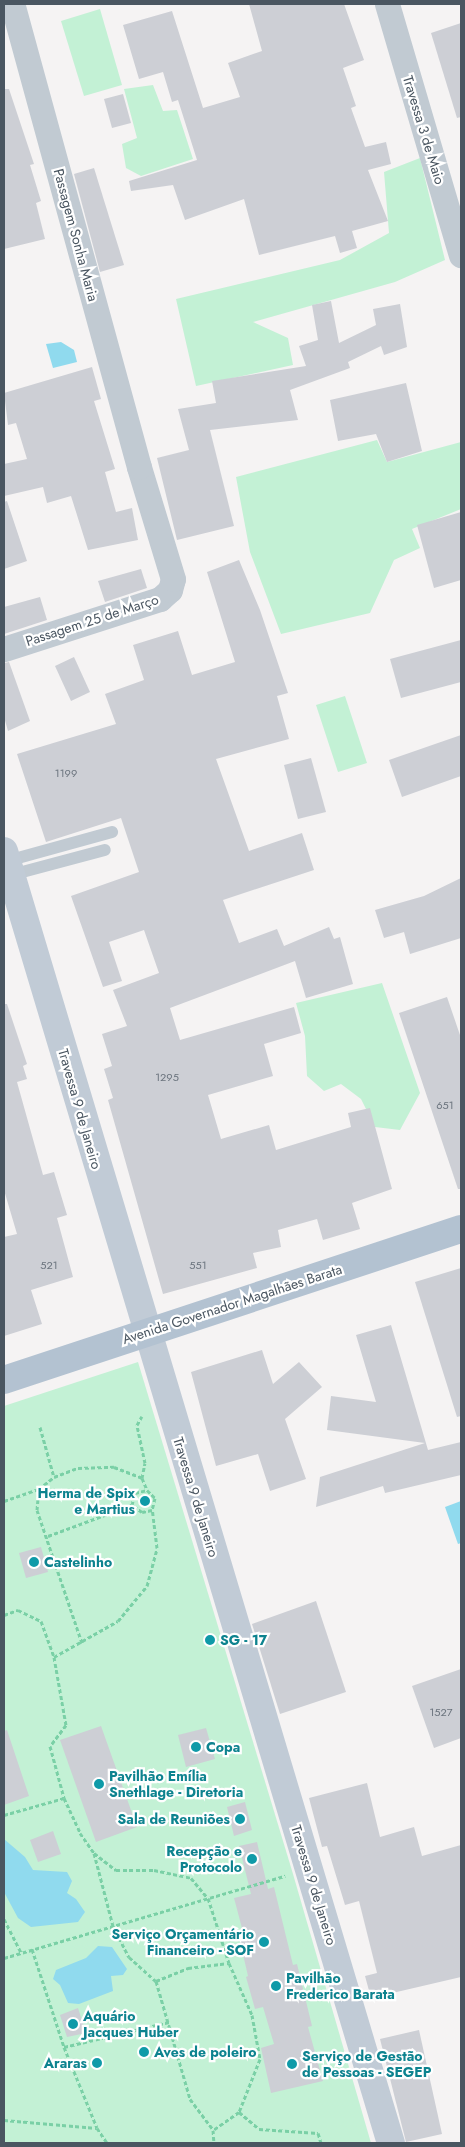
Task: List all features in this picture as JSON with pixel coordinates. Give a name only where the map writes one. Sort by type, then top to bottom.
[{"type":"main road","name":"Travessa 9 de Janeiro","points":[[7,862],[145,1331],[391,2143]]},
{"type":"main road","name":"Avenida Governador Magalhães Barata","points":[[4,1380],[145,1331],[461,1229]]},
{"type":"street","name":"Passagem Sonha Maria","points":[[12,4],[139,467]]},
{"type":"street","name":"Travessa 3 de Maio","points":[[387,4],[461,255]]},
{"type":"street","name":"Passagem 25 de Março","points":[[4,649],[160,599],[170,590],[173,579],[169,556],[139,467]]},
{"type":"lane","points":[[7,862],[112,832]]},
{"type":"lane","points":[[7,862],[105,850]]},
{"type":"path","points":[[54,1657],[118,1622],[147,1586],[157,1548],[152,1510],[155,1498],[147,1490],[142,1478],[145,1463],[137,1425],[142,1416]]},
{"type":"path","points":[[40,1427],[54,1477]]},
{"type":"path","points":[[4,1501],[38,1489],[54,1477],[78,1468],[114,1467],[142,1478]]},
{"type":"path","points":[[38,1489],[37,1510],[48,1536],[82,1643]]},
{"type":"path","points":[[132,1505],[136,1493],[147,1490]]},
{"type":"path","points":[[48,1536],[132,1505]]},
{"type":"path","points":[[132,1505],[142,1512],[152,1510]]},
{"type":"path","points":[[4,1615],[18,1610],[41,1621],[54,1657],[66,1725],[50,1746],[64,1798],[80,1833],[94,1852],[116,1870],[154,1870],[191,1878],[208,1898],[230,1963],[252,2015],[260,2060],[240,2112],[213,2130]]},
{"type":"path","points":[[4,1815],[64,1798]]},
{"type":"path","points":[[94,1852],[114,1926],[129,1957],[156,1981],[190,2099],[213,2130],[214,2143]]},
{"type":"path","points":[[4,1958],[293,1874]]},
{"type":"path","points":[[4,1919],[21,1953]]},
{"type":"path","points":[[32,1949],[64,2047],[97,2128],[107,2143]]},
{"type":"path","points":[[156,1981],[188,1968],[230,1963]]},
{"type":"path","points":[[64,2047],[169,2022]]},
{"type":"path","points":[[240,2112],[258,2129],[318,2133],[321,2143]]},
{"type":"path","points":[[4,2120],[97,2128]]},
{"type":"green space","points":[[100,9],[122,85],[84,96],[61,21]]},
{"type":"green space","points":[[153,85],[163,111],[177,110],[193,159],[141,176],[126,168],[122,144],[137,138],[124,89]]},
{"type":"green space","points":[[420,158],[445,260],[395,282],[253,322],[288,338],[293,365],[196,386],[176,299],[340,260],[389,233],[384,172]]},
{"type":"green space","points":[[377,440],[387,462],[461,442],[461,509],[412,529],[420,548],[394,560],[370,613],[281,634],[250,552],[236,477]]},
{"type":"green space","points":[[345,696],[367,763],[338,772],[316,705]]},
{"type":"green space","points":[[382,983],[420,1093],[400,1130],[375,1127],[361,1099],[341,1084],[324,1091],[307,1076],[305,1036],[296,1003]]},
{"type":"green space","points":[[138,1362],[293,1874],[371,2143],[4,2143],[4,1406]]},
{"type":"water","points":[[61,342],[74,350],[77,362],[53,368],[46,344]]},
{"type":"water","points":[[461,1501],[461,1543],[458,1544],[445,1507]]},
{"type":"water","points":[[4,1839],[25,1857],[33,1870],[67,1872],[72,1881],[67,1893],[76,1899],[85,1912],[78,1922],[31,1927],[18,1918],[4,1892]]},
{"type":"water","points":[[98,1946],[112,1947],[127,1969],[123,1975],[111,1976],[113,1991],[79,2004],[68,2003],[60,1985],[53,1979],[56,1970],[86,1958]]},
{"type":"building","points":[[249,4],[344,4],[364,60],[343,68],[356,106],[351,108],[365,147],[386,142],[391,164],[368,170],[388,221],[352,231],[357,248],[340,253],[335,236],[259,255],[244,199],[185,220],[173,185],[131,191],[129,181],[197,160],[178,100],[172,102],[163,72],[139,79],[123,25],[172,11],[203,108],[240,97],[228,63],[262,51]]},
{"type":"building","points":[[461,23],[461,117],[457,118],[431,33]]},
{"type":"building","points":[[4,89],[9,89],[34,164],[30,165],[41,201],[36,203],[45,239],[4,249]]},
{"type":"building","points":[[123,94],[131,123],[112,128],[104,99]]},
{"type":"building","points":[[94,168],[124,265],[100,272],[74,174]]},
{"type":"building","points":[[331,301],[339,343],[376,325],[373,309],[400,304],[407,347],[384,355],[381,346],[348,362],[350,368],[290,390],[298,420],[210,430],[234,526],[177,540],[157,458],[189,450],[178,409],[216,403],[212,381],[306,366],[299,346],[318,340],[312,305]]},
{"type":"building","points":[[92,367],[101,399],[94,401],[115,469],[105,472],[116,512],[132,508],[138,540],[88,550],[71,496],[47,503],[43,487],[4,496],[4,464],[27,459],[16,423],[8,425],[4,393]]},
{"type":"building","points":[[406,383],[422,451],[387,462],[376,434],[338,441],[330,400]]},
{"type":"building","points":[[7,501],[27,561],[4,569],[4,502]]},
{"type":"building","points":[[461,512],[461,580],[434,588],[417,525]]},
{"type":"building","points":[[239,560],[260,610],[288,693],[277,696],[289,739],[216,759],[249,851],[302,833],[314,870],[223,900],[239,943],[277,929],[284,946],[329,927],[334,939],[340,937],[353,984],[306,998],[295,961],[170,1008],[180,1040],[294,1007],[301,1033],[264,1044],[273,1076],[208,1095],[221,1139],[269,1125],[276,1150],[351,1127],[348,1113],[370,1108],[392,1189],[352,1203],[360,1229],[323,1240],[317,1219],[278,1230],[281,1247],[253,1253],[257,1268],[163,1294],[108,1100],[113,1098],[104,1069],[112,1066],[102,1034],[127,1026],[113,990],[159,973],[144,930],[109,942],[122,981],[103,987],[71,896],[139,872],[121,818],[46,842],[17,754],[116,724],[105,694],[144,680],[133,645],[178,631],[192,675],[235,662],[207,572]]},
{"type":"building","points":[[141,569],[147,588],[105,602],[98,581]]},
{"type":"building","points":[[40,597],[47,620],[4,634],[4,607]]},
{"type":"building","points":[[461,640],[461,682],[401,698],[390,659]]},
{"type":"building","points":[[74,657],[90,692],[71,701],[55,666]]},
{"type":"building","points":[[9,662],[30,721],[8,731],[4,717],[4,663]]},
{"type":"building","points":[[461,735],[461,776],[402,797],[389,760]]},
{"type":"building","points":[[311,758],[326,812],[298,819],[284,765]]},
{"type":"building","points":[[461,878],[461,938],[410,954],[404,932],[384,938],[375,910],[424,896]]},
{"type":"building","points":[[447,997],[461,1038],[461,1189],[458,1189],[399,1013]]},
{"type":"building","points":[[4,1004],[7,1004],[27,1064],[23,1066],[27,1079],[17,1082],[43,1175],[54,1172],[67,1215],[57,1218],[73,1277],[31,1290],[42,1324],[4,1336],[4,1237],[17,1234],[4,1190]]},
{"type":"building","points":[[461,1268],[461,1416],[457,1417],[415,1282]]},
{"type":"building","points":[[391,1325],[428,1450],[461,1442],[461,1475],[385,1493],[383,1486],[316,1507],[320,1477],[425,1443],[327,1430],[331,1396],[376,1402],[356,1335]]},
{"type":"building","points":[[262,1350],[273,1384],[299,1362],[322,1387],[285,1419],[306,1479],[270,1491],[258,1454],[216,1466],[191,1372]]},
{"type":"building","name":"Castelinho","points":[[41,1547],[48,1572],[26,1578],[19,1553]]},
{"type":"building","points":[[316,1601],[346,1692],[280,1714],[252,1624]]},
{"type":"building","points":[[461,1669],[461,1738],[434,1748],[412,1686]]},
{"type":"building","name":"Pavilhão Emília Snethlage - Diretoria","points":[[101,1726],[137,1827],[96,1842],[60,1740]]},
{"type":"building","name":"Copa","points":[[206,1728],[215,1759],[186,1767],[178,1735]]},
{"type":"building","points":[[7,1730],[29,1796],[4,1805],[4,1731]]},
{"type":"building","points":[[367,1783],[380,1837],[414,1827],[422,1856],[461,1845],[461,1977],[371,1998],[365,1976],[377,1973],[359,1901],[345,1905],[327,1846],[322,1847],[309,1798]]},
{"type":"building","name":"Sala de Reuniões","points":[[245,1802],[252,1830],[234,1836],[227,1807]]},
{"type":"building","points":[[53,1831],[61,1854],[38,1862],[30,1840]]},
{"type":"building","points":[[257,1842],[268,1889],[274,1887],[293,1965],[297,1964],[312,2026],[308,2027],[323,2081],[271,2093],[261,2048],[274,2044],[263,2007],[255,2009],[246,1977],[248,1976],[238,1933],[243,1932],[234,1898],[251,1894],[239,1846]]},
{"type":"building","name":"Aquário Jacques Huber","points":[[78,2008],[86,2033],[67,2037],[60,2015]]},
{"type":"building","points":[[419,2030],[442,2134],[406,2142],[380,2039]]},
{"type":"place","name":"Herma de Spix e Martius","points":[[145,1501]]},
{"type":"place","name":"Castelinho","points":[[34,1562]]},
{"type":"place","name":"SG - 17","points":[[210,1640]]},
{"type":"place","name":"Copa","points":[[196,1747]]},
{"type":"place","name":"Pavilhão Emília Snethlage - Diretoria","points":[[99,1784]]},
{"type":"place","name":"Sala de Reuniões","points":[[240,1819]]},
{"type":"place","name":"Recepção e Protocolo","points":[[252,1859]]},
{"type":"place","name":"Serviço Orçamentário Financeiro - SOF","points":[[264,1942]]},
{"type":"place","name":"Pavilhão Frederico Barata","points":[[276,1986]]},
{"type":"place","name":"Aquário Jacques Huber","points":[[73,2024]]},
{"type":"place","name":"Aves de poleiro","points":[[144,2052]]},
{"type":"place","name":"Araras","points":[[97,2063]]},
{"type":"place","name":"Serviço de Gestão de Pessoas - SEGEP","points":[[292,2064]]}]
